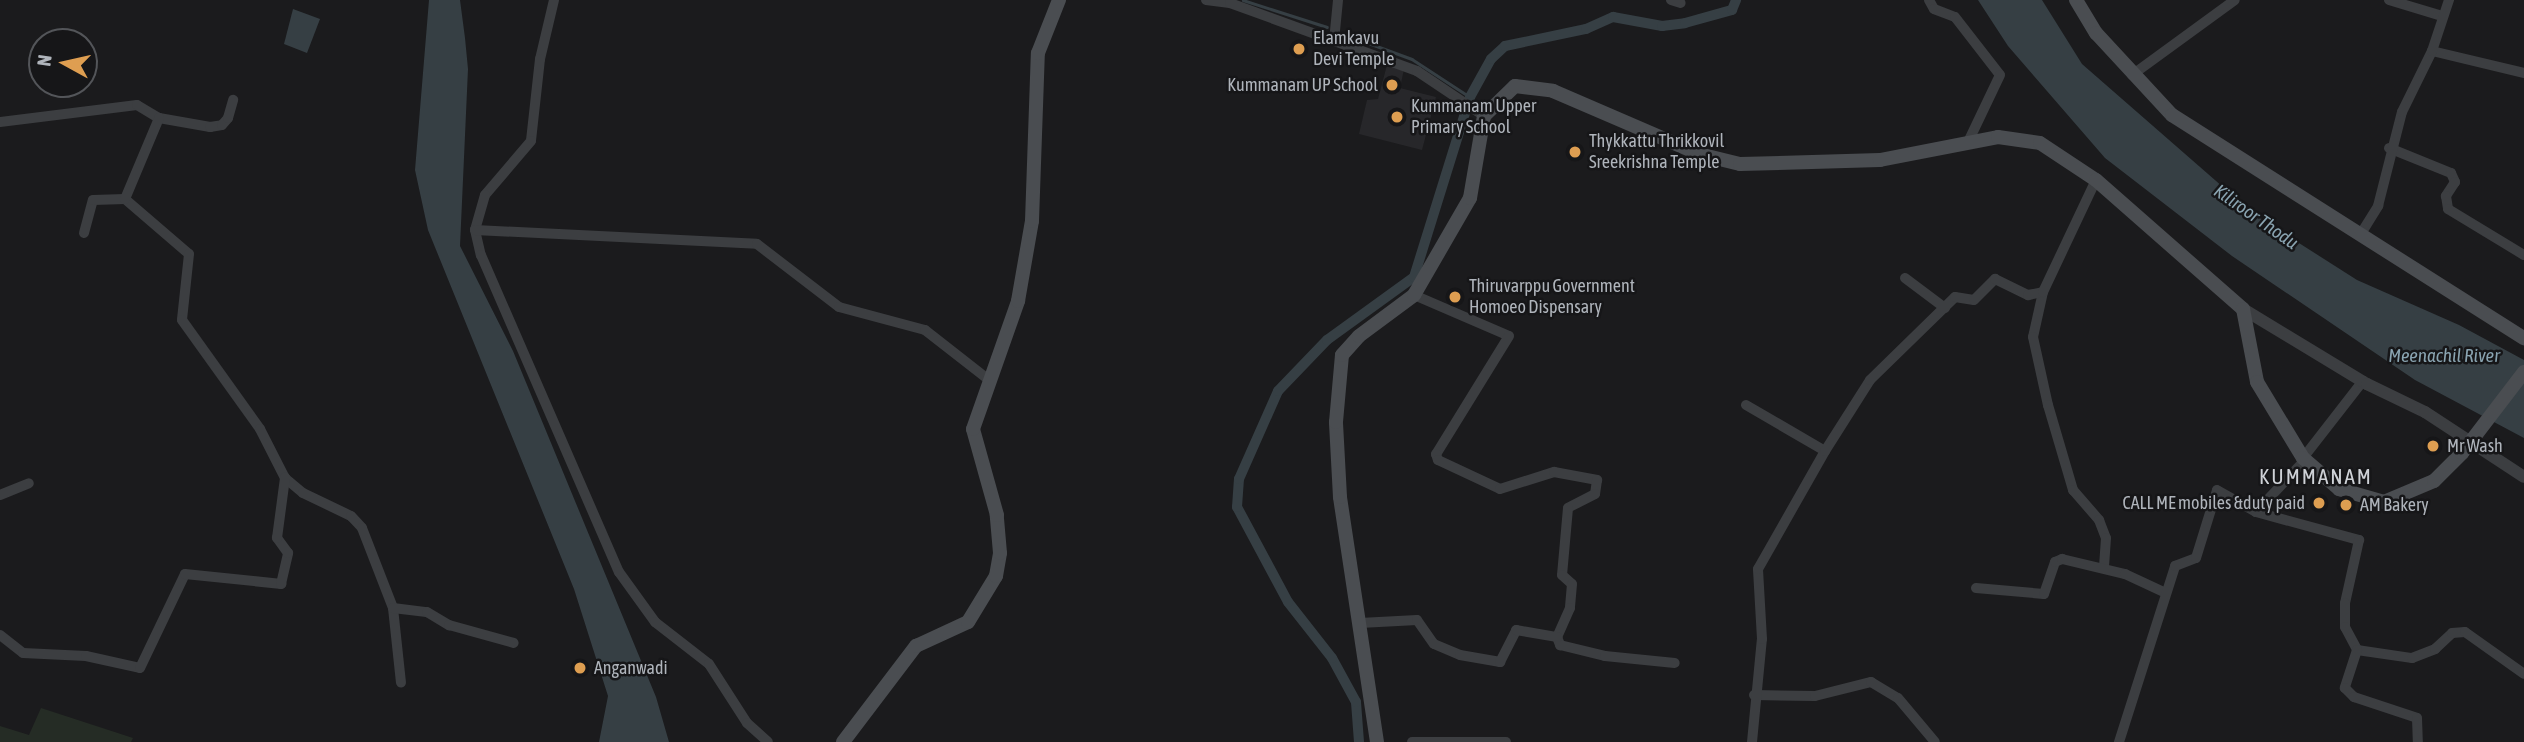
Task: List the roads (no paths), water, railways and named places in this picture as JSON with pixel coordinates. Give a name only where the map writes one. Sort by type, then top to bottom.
[{"type":"main road","points":[[844,742],[916,646],[968,622],[996,576],[1000,553],[997,514],[973,429],[1018,301],[1032,221],[1038,53],[1059,0]]},
{"type":"main road","points":[[2076,0],[2132,75],[2172,115],[2362,232],[2524,338]]},
{"type":"main road","points":[[1377,742],[1340,497],[1336,422],[1342,355],[1359,336],[1414,295],[1470,198],[1479,113],[1507,90],[1537,87],[1699,154],[1740,164],[1880,160],[1969,140],[2022,138],[2040,143],[2096,180],[2243,309],[2257,382],[2304,459],[2339,489],[2384,502],[2434,481],[2462,453],[2524,372]]},
{"type":"street","points":[[554,0],[540,59],[531,141],[485,195],[475,230],[494,289],[619,572],[655,622],[709,664],[747,723],[768,742]]},
{"type":"street","points":[[1206,0],[1230,3],[1417,71],[1449,97],[1479,113]]},
{"type":"street","points":[[1334,41],[1338,0]]},
{"type":"street","points":[[1928,0],[1934,9],[1955,17],[2000,75],[1969,140]]},
{"type":"street","points":[[2132,75],[2235,0]]},
{"type":"street","points":[[2389,0],[2442,16]]},
{"type":"street","points":[[2362,232],[2378,206],[2389,148],[2432,51],[2449,0]]},
{"type":"street","points":[[2432,51],[2524,74]]},
{"type":"street","points":[[0,122],[137,105],[159,118],[222,125],[233,100]]},
{"type":"street","points":[[125,199],[159,118]]},
{"type":"street","points":[[2389,148],[2451,173],[2455,182],[2446,197],[2448,209],[2524,255]]},
{"type":"street","points":[[2096,180],[2043,292],[2033,337],[2045,392],[2073,489],[2099,520],[2106,538],[2104,568]]},
{"type":"street","points":[[85,233],[93,200],[125,199],[189,254],[189,275],[181,298],[182,320],[260,429],[285,478],[303,493],[351,516],[362,528],[393,608],[401,683]]},
{"type":"street","points":[[475,230],[757,244],[839,307],[925,330],[989,380]]},
{"type":"street","points":[[1905,278],[1945,308]]},
{"type":"street","points":[[1752,742],[1754,695],[1762,639],[1758,569],[1825,451],[1870,380],[1955,297],[1974,300],[1995,279],[2028,295],[2043,292]]},
{"type":"street","points":[[1414,295],[1509,336],[1436,454],[1438,460],[1500,489],[1554,472],[1597,480],[1595,495],[1568,508],[1562,575],[1572,584],[1570,608],[1557,637]]},
{"type":"street","points":[[2243,309],[2363,381],[2426,412],[2524,477]]},
{"type":"street","points":[[2256,512],[2304,459],[2363,381]]},
{"type":"street","points":[[1746,405],[1825,451]]},
{"type":"street","points":[[0,635],[23,653],[86,656],[140,667],[185,574],[281,584],[288,553],[277,538],[285,478]]},
{"type":"street","points":[[0,495],[29,483]]},
{"type":"street","points":[[2119,742],[2175,566],[2196,558],[2217,490],[2256,512],[2359,540],[2345,603],[2345,627],[2357,650],[2344,688],[2347,693],[2412,714],[2420,727],[2418,742]]},
{"type":"street","points":[[1976,588],[2044,594],[2055,562],[2071,560],[2104,568],[2166,593]]},
{"type":"street","points":[[393,608],[427,612],[449,625],[513,643]]},
{"type":"street","points":[[1360,624],[1417,621],[1434,644],[1460,655],[1500,662],[1516,630],[1557,637],[1568,649],[1675,663]]},
{"type":"street","points":[[2357,650],[2412,657],[2435,649],[2452,633],[2465,632],[2524,674]]},
{"type":"street","points":[[1754,695],[1815,696],[1871,682],[1898,698],[1935,742]]},
{"type":"street","points":[[1412,742],[1506,742]]},
{"type":"water","points":[[429,0],[460,0],[465,38],[468,69],[460,246],[513,351],[656,697],[669,742],[599,742],[608,696],[574,589],[428,230],[415,170]]},
{"type":"water","name":"Meenachil River","points":[[1978,0],[2042,0],[2082,64],[2255,215],[2357,280],[2459,325],[2524,360],[2524,438],[2415,380],[2232,256],[2105,158],[2008,46]]},
{"type":"water","points":[[293,9],[320,19],[307,53],[284,44]]},
{"type":"waterway","points":[[1243,0],[1327,27]]},
{"type":"waterway","points":[[1359,742],[1356,702],[1332,658],[1288,602],[1237,507],[1239,479],[1278,391],[1327,340],[1414,277],[1470,97],[1491,59],[1505,46],[1586,29],[1613,17],[1662,26],[1685,23],[1732,10],[1736,0]]},
{"type":"waterway","points":[[1344,34],[1412,59],[1470,97]]},
{"type":"place","name":"Elamkavu Devi Temple","points":[[1299,49]]},
{"type":"place","name":"Kummanam UP School","points":[[1392,85]]},
{"type":"place","name":"Kummanam Upper Primary School","points":[[1397,117]]},
{"type":"place","name":"Thykkattu Thrikkovil Sreekrishna Temple","points":[[1575,152]]},
{"type":"place","name":"Thiruvarppu Government Homoeo Dispensary","points":[[1455,297]]},
{"type":"place","name":"Mr Wash","points":[[2433,446]]},
{"type":"place","name":"CALL ME mobiles &duty paid","points":[[2319,503]]},
{"type":"place","name":"AM Bakery","points":[[2346,505]]},
{"type":"place","name":"Anganwadi","points":[[580,668]]},
{"type":"district","name":"KUMMANAM","points":[[2316,476]]},
{"type":"water label","name":"Kiliroor Thodu","points":[[2256,217]]}]
